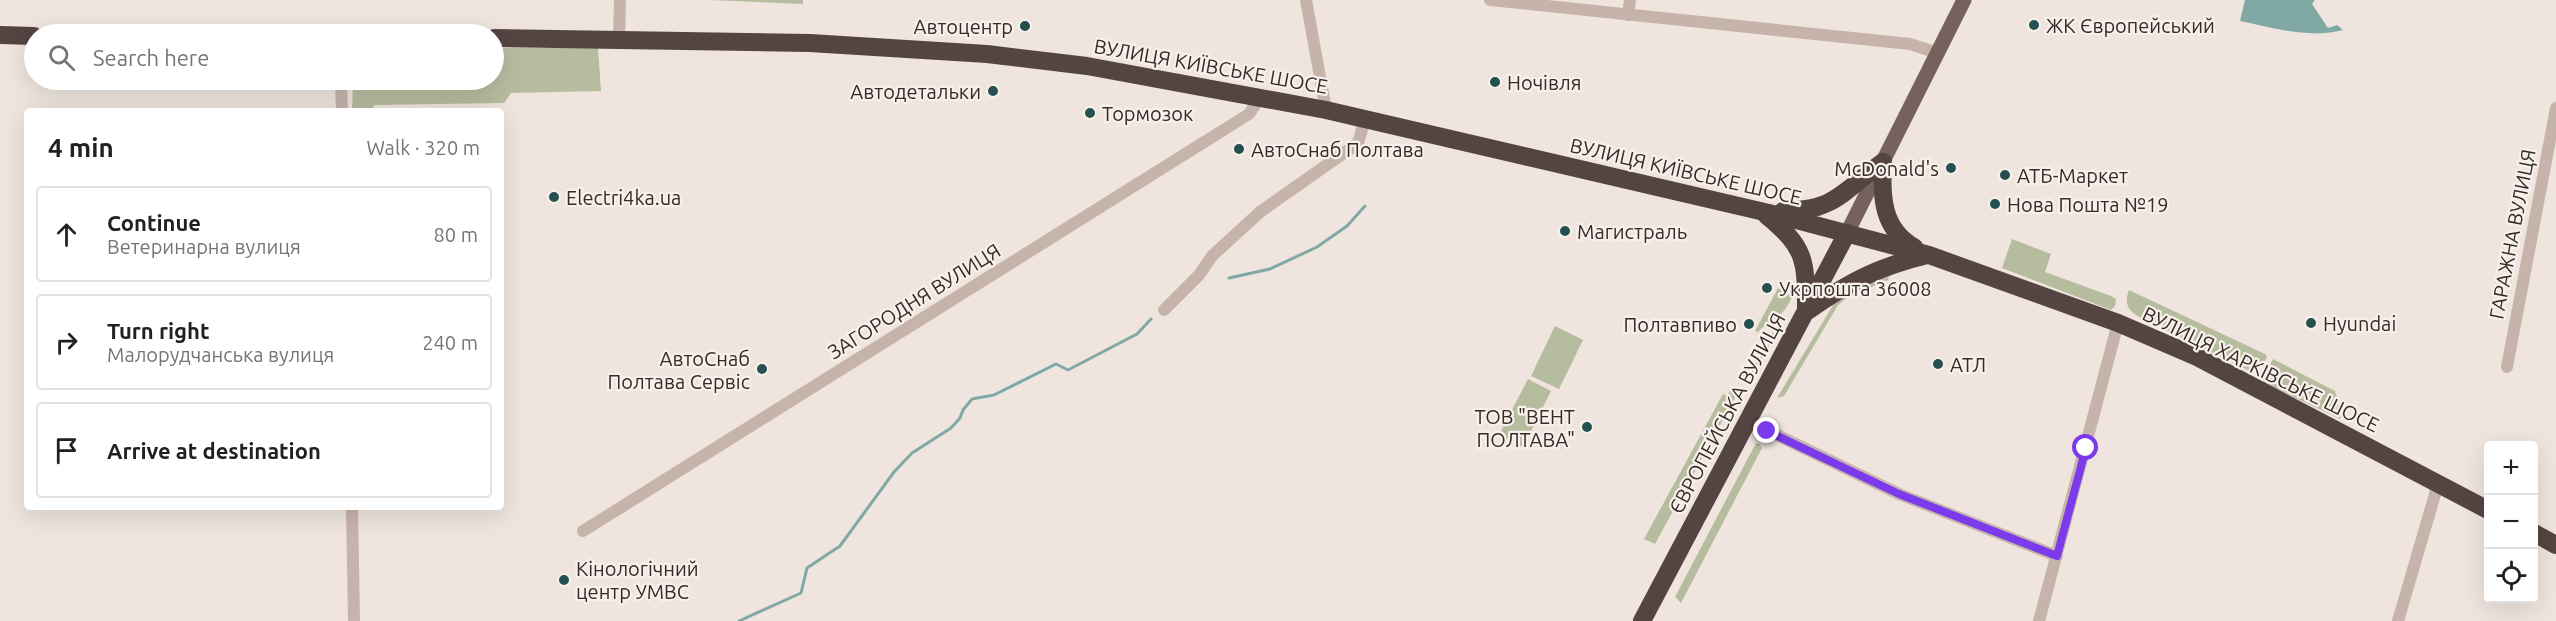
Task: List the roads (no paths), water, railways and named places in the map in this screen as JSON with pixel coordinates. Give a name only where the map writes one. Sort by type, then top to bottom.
[{"type":"highway","points":[[0,35],[24,36]]},
{"type":"highway","name":"ВУЛИЦЯ КИЇВСЬКЕ ШОСЕ","points":[[504,38],[810,43],[987,54],[1087,66],[1326,110],[1763,212],[1905,248]]},
{"type":"highway","points":[[1763,212],[1807,209],[1823,205],[1835,199],[1883,162]]},
{"type":"highway","points":[[1883,162],[1882,195],[1890,224],[1901,238],[1929,255]]},
{"type":"highway","points":[[1763,212],[1788,233],[1802,255],[1805,266],[1806,312]]},
{"type":"highway","name":"ЄВРОПЕЙСЬКА ВУЛИЦЯ","points":[[1642,621],[1847,233]]},
{"type":"highway","name":"ВУЛИЦЯ ХАРКІВСЬКЕ ШОСЕ","points":[[1905,248],[2118,323],[2197,357],[2484,508]]},
{"type":"highway","points":[[1806,312],[1850,282],[1872,271],[1929,255]]},
{"type":"highway","points":[[2538,535],[2556,545]]},
{"type":"main road","name":"ЄВРОПЕЙСЬКА ВУЛИЦЯ","points":[[1847,233],[1964,0]]},
{"type":"street","points":[[619,39],[620,0]]},
{"type":"street","points":[[1306,0],[1326,110]]},
{"type":"street","points":[[1490,0],[1910,44],[1938,53]]},
{"type":"street","points":[[1628,15],[1630,0]]},
{"type":"street","points":[[341,90],[342,108]]},
{"type":"street","name":"ЗАГОРОДНЯ ВУЛИЦЯ","points":[[583,531],[1249,114],[1255,105],[1257,96]]},
{"type":"street","name":"ГАРАЖНА ВУЛИЦЯ","points":[[2507,367],[2556,108]]},
{"type":"street","points":[[1164,310],[1199,275],[1212,256],[1260,212],[1358,143],[1365,119]]},
{"type":"street","points":[[2039,621],[2118,323]]},
{"type":"street","points":[[1748,421],[1891,490],[2057,556]]},
{"type":"street","points":[[2398,621],[2438,484]]},
{"type":"street","points":[[352,510],[354,621]]},
{"type":"water","points":[[2245,0],[2315,0],[2312,4],[2328,28],[2337,25],[2343,30],[2305,33],[2240,21]]},
{"type":"waterway","points":[[1229,278],[1270,269],[1317,247],[1347,226],[1365,206]]},
{"type":"waterway","points":[[739,621],[801,593],[807,568],[840,546],[894,472],[912,453],[951,428],[972,399],[994,395],[1056,364],[1068,370],[1137,334],[1151,319]]},
{"type":"place","name":"ЖК Європейський","points":[[2034,25]]},
{"type":"place","name":"Автоцентр","points":[[1025,26]]},
{"type":"place","name":"Ночівля","points":[[1495,82]]},
{"type":"place","name":"Автодетальки","points":[[993,91]]},
{"type":"place","name":"Тормозок","points":[[1090,113]]},
{"type":"place","name":"АвтоСнаб Полтава","points":[[1239,149]]},
{"type":"place","name":"McDonald's","points":[[1951,168]]},
{"type":"place","name":"АТБ-Маркет","points":[[2005,175]]},
{"type":"place","name":"Electri4ka.ua","points":[[554,197]]},
{"type":"place","name":"Нова Пошта №19","points":[[1995,204]]},
{"type":"place","name":"Магистраль","points":[[1565,231]]},
{"type":"place","name":"Укрпошта 36008","points":[[1767,288]]},
{"type":"place","name":"Hyundai","points":[[2311,323]]},
{"type":"place","name":"Полтавпиво","points":[[1749,324]]},
{"type":"place","name":"АТЛ","points":[[1938,364]]},
{"type":"place","name":"АвтоСнаб Полтава Сервіс","points":[[762,369]]},
{"type":"place","name":"ТОВ \"ВЕНТ ПОЛТАВА\"","points":[[1587,427]]},
{"type":"place","name":"Кінологічний центр УМВС","points":[[564,580]]}]
